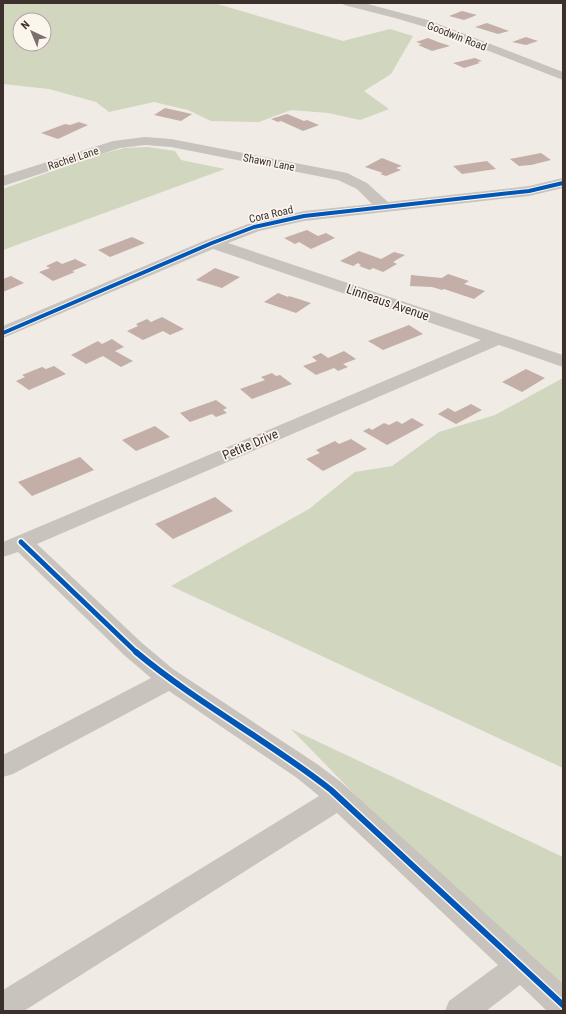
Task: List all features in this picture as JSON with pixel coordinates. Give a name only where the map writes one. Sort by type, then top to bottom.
[{"type":"street","name":"Goodwin Road","points":[[348,3],[385,11],[448,31],[520,61],[563,76]]},
{"type":"street","name":"Rachel Lane","points":[[3,181],[118,144],[146,141]]},
{"type":"street","name":"Shawn Lane","points":[[146,141],[171,143],[342,176],[362,186],[384,206]]},
{"type":"street","name":"Cora Road","points":[[3,333],[212,243],[254,227],[304,216],[529,190],[563,183]]},
{"type":"street","name":"Linneaus Avenue","points":[[212,243],[563,361]]},
{"type":"street","name":"Petite Drive","points":[[12,546],[498,339]]},
{"type":"street","points":[[12,546],[170,679],[307,771],[339,798],[563,1005]]},
{"type":"street","points":[[3,767],[170,679]]},
{"type":"street","points":[[3,1007],[339,798]]},
{"type":"street","points":[[461,1011],[521,966]]},
{"type":"green space","points":[[3,3],[214,3],[343,41],[390,29],[413,36],[391,74],[364,91],[389,109],[360,120],[328,113],[291,110],[259,122],[211,121],[188,110],[154,102],[109,112],[96,102],[49,89],[3,84]]},
{"type":"green space","points":[[148,147],[175,151],[181,160],[225,169],[3,250],[3,189],[91,157],[124,148]]},
{"type":"green space","points":[[563,378],[563,768],[171,586],[309,509],[355,472],[392,466],[439,432],[495,415]]},
{"type":"green space","points":[[291,729],[563,857],[563,1008]]},
{"type":"building","points":[[462,11],[477,15],[464,20],[449,16]]},
{"type":"building","points":[[487,23],[509,31],[498,34],[475,27]]},
{"type":"building","points":[[526,37],[538,41],[526,45],[512,42]]},
{"type":"building","points":[[428,38],[450,46],[432,51],[418,45],[422,44],[416,42]]},
{"type":"building","points":[[475,58],[482,61],[464,68],[453,63]]},
{"type":"building","points":[[165,108],[192,114],[181,121],[154,115]]},
{"type":"building","points":[[287,114],[319,125],[303,131],[281,121],[278,122],[271,119]]},
{"type":"building","points":[[79,122],[88,125],[58,139],[41,133],[65,124],[70,125]]},
{"type":"building","points":[[541,153],[551,160],[531,165],[519,166],[510,159]]},
{"type":"building","points":[[382,158],[402,166],[396,168],[401,170],[386,176],[380,174],[383,173],[365,167]]},
{"type":"building","points":[[487,161],[496,169],[462,174],[453,166]]},
{"type":"building","points":[[307,230],[318,236],[326,233],[335,238],[311,249],[299,242],[295,244],[284,238]]},
{"type":"building","points":[[132,237],[145,243],[110,257],[98,250]]},
{"type":"building","points":[[359,251],[381,259],[394,252],[405,255],[393,262],[397,264],[383,272],[373,268],[370,270],[359,266],[361,265],[358,263],[353,266],[340,261]]},
{"type":"building","points":[[75,259],[87,265],[72,271],[75,272],[53,281],[39,272],[50,268],[46,266],[57,261],[62,264]]},
{"type":"building","points":[[215,268],[240,277],[222,288],[196,280]]},
{"type":"building","points":[[448,274],[469,281],[464,284],[485,291],[474,299],[444,289],[410,286],[411,275],[442,278]]},
{"type":"building","points":[[11,276],[24,283],[3,292],[3,279]]},
{"type":"building","points":[[278,293],[311,303],[296,313],[264,302]]},
{"type":"building","points":[[162,317],[184,329],[170,335],[163,331],[143,340],[127,331],[138,326],[136,324],[147,319],[151,322]]},
{"type":"building","points":[[409,325],[423,334],[383,350],[368,341]]},
{"type":"building","points":[[112,339],[124,347],[115,351],[133,361],[121,367],[103,356],[86,364],[71,355],[98,341],[102,344]]},
{"type":"building","points":[[344,351],[356,359],[343,364],[348,367],[338,371],[334,368],[316,375],[303,366],[317,361],[312,357],[321,353],[328,358]]},
{"type":"building","points":[[54,366],[66,374],[29,390],[16,381],[25,377],[22,375],[42,367],[46,369]]},
{"type":"building","points":[[526,369],[545,378],[522,392],[502,382]]},
{"type":"building","points":[[272,373],[276,376],[280,375],[292,384],[252,399],[240,389],[265,380],[261,377]]},
{"type":"building","points":[[216,400],[227,408],[223,410],[227,413],[216,417],[212,414],[190,422],[180,413]]},
{"type":"building","points":[[471,404],[482,410],[456,424],[438,414],[448,408],[455,412]]},
{"type":"building","points":[[412,418],[424,425],[387,445],[363,431],[369,428],[372,430],[384,423],[389,425],[397,421],[402,424]]},
{"type":"building","points":[[155,426],[170,437],[136,451],[122,440]]},
{"type":"building","points":[[351,439],[367,449],[323,471],[306,459],[320,453],[316,450],[335,441],[339,444]]},
{"type":"building","points":[[80,457],[94,470],[32,496],[18,482]]},
{"type":"building","points":[[215,497],[233,511],[173,539],[155,524]]},
{"type":"cycle path","points":[[3,333],[212,243],[254,227],[304,216],[529,191],[563,183]]},
{"type":"cycle path","points":[[21,542],[133,649],[164,675],[307,771],[331,790],[563,1005]]}]
